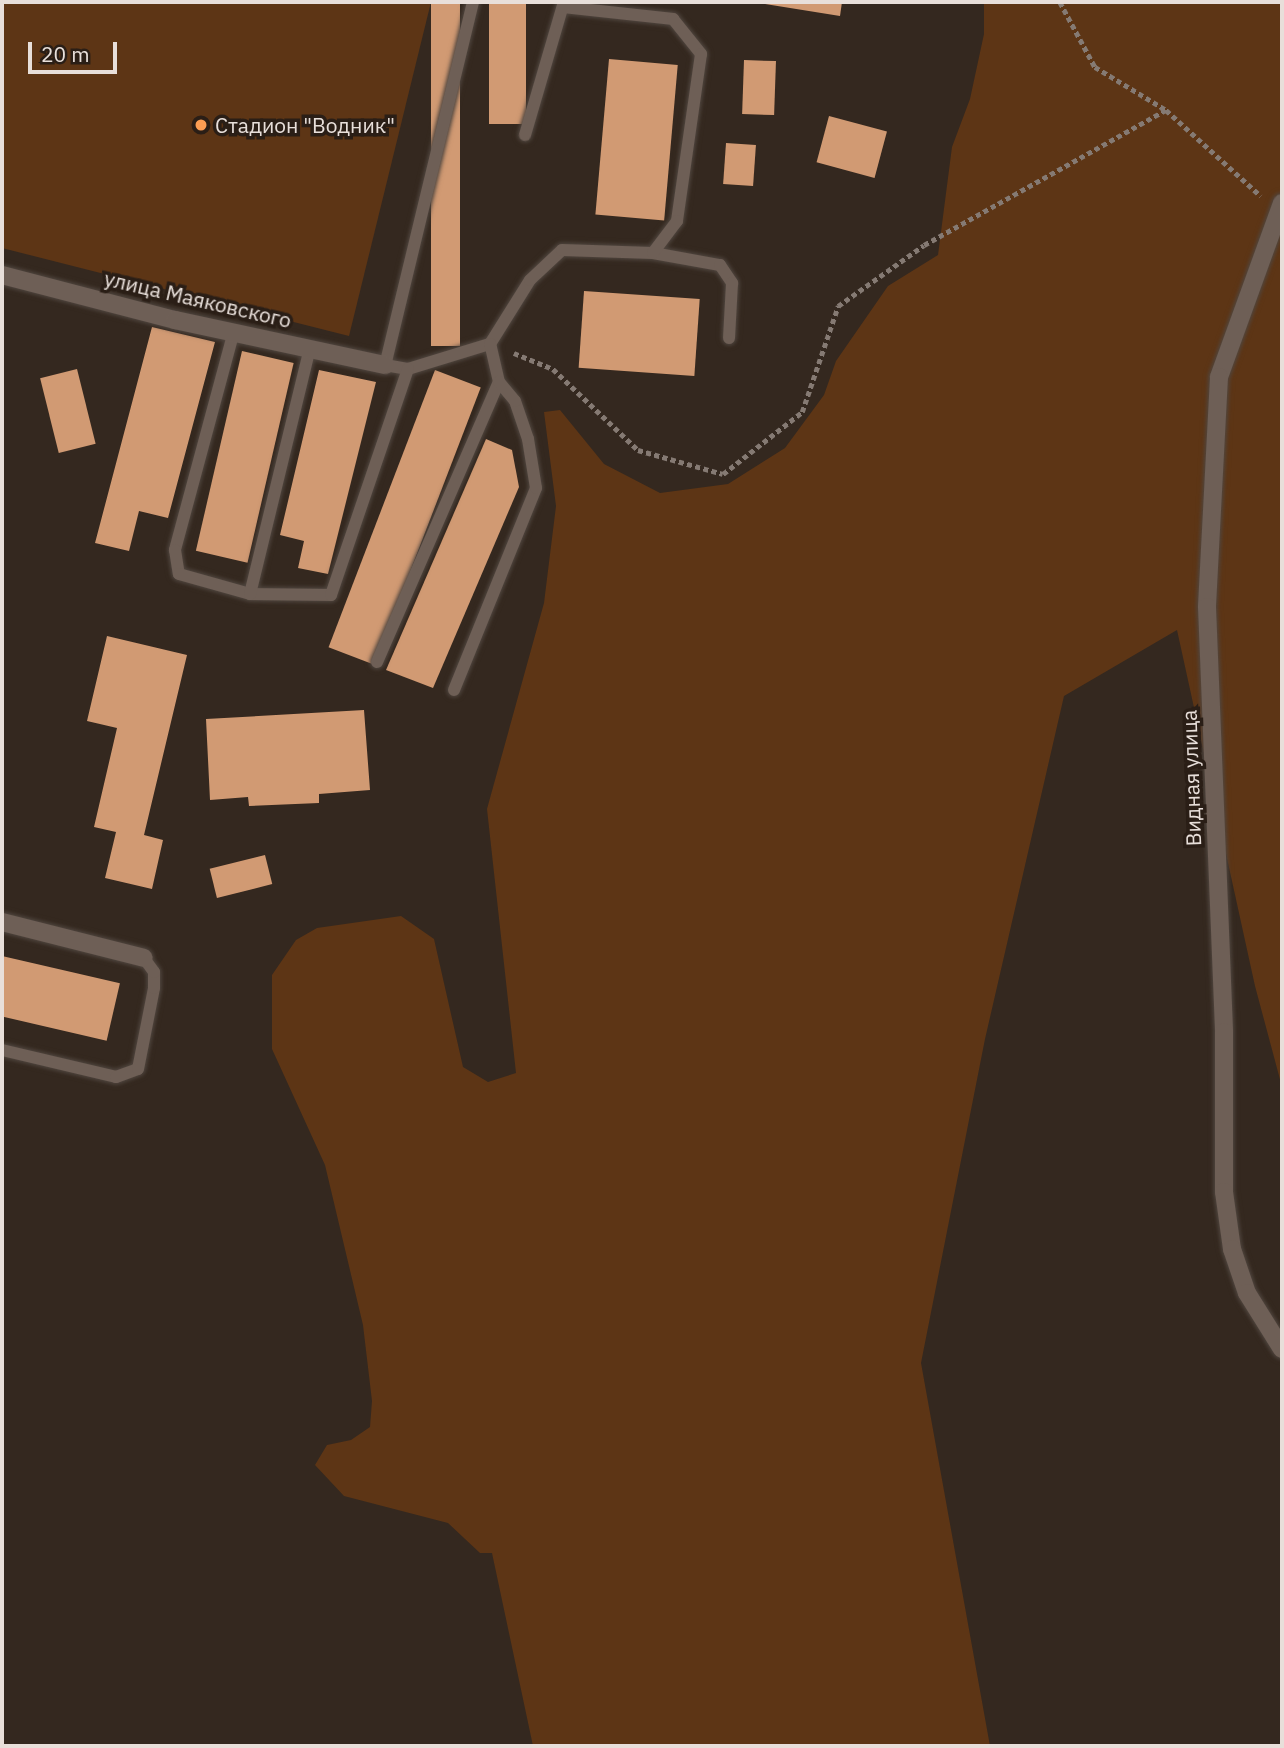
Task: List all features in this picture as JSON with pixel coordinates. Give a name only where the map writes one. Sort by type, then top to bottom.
[{"type":"street","name":"Видная улица","points":[[1280,207],[1219,377],[1207,607],[1224,1032],[1224,1192],[1233,1249],[1247,1293],[1282,1349]]},
{"type":"street","name":"улица Маяковского","points":[[2,275],[385,365]]},
{"type":"street","points":[[2,922],[144,958]]},
{"type":"lane","points":[[473,2],[385,365],[408,369],[490,344],[530,280],[562,250],[653,253],[720,265],[732,282],[729,338]]},
{"type":"lane","points":[[525,135],[564,5],[673,19],[701,54],[677,221],[653,253]]},
{"type":"lane","points":[[234,331],[175,550],[179,574],[250,594],[331,595],[408,369]]},
{"type":"lane","points":[[454,690],[536,488],[528,439],[515,401],[499,382],[490,344]]},
{"type":"lane","points":[[250,594],[310,348]]},
{"type":"lane","points":[[377,662],[499,382]]},
{"type":"lane","points":[[2,1051],[116,1077],[138,1069],[154,988],[153,972],[144,958]]},
{"type":"path","points":[[1060,2],[1095,67],[1166,110],[1280,207]]},
{"type":"path","points":[[490,344],[553,369],[638,450],[723,474],[802,412],[838,306],[924,245],[1166,110]]},
{"type":"shaded area","name":"Стадион \"Водник\"","points":[[2,2],[431,2],[349,336],[2,248]]},
{"type":"shaded area","points":[[984,2],[1282,2],[1282,1087],[1255,986],[1177,630],[1064,696],[985,1039],[921,1363],[990,1746],[533,1746],[492,1553],[480,1553],[448,1523],[344,1496],[315,1465],[327,1445],[351,1440],[370,1427],[372,1401],[363,1325],[325,1165],[272,1049],[272,975],[296,940],[317,928],[401,916],[434,939],[463,1067],[488,1082],[516,1073],[487,809],[544,603],[556,506],[544,412],[560,410],[604,464],[660,493],[728,484],[785,448],[824,395],[836,361],[888,286],[938,255],[952,147],[970,99],[984,34]]},
{"type":"building","points":[[431,2],[460,2],[460,346],[431,346]]},
{"type":"building","points":[[489,2],[526,2],[526,124],[489,124]]},
{"type":"building","points":[[752,2],[842,2],[840,16]]},
{"type":"building","points":[[609,59],[678,65],[664,220],[595,214]]},
{"type":"building","points":[[744,60],[776,61],[774,115],[742,114]]},
{"type":"building","points":[[829,116],[887,132],[875,178],[817,162]]},
{"type":"building","points":[[726,143],[756,145],[753,186],[723,184]]},
{"type":"building","points":[[584,291],[700,299],[694,376],[579,368]]},
{"type":"building","points":[[152,327],[215,342],[168,518],[139,511],[129,551],[95,543]]},
{"type":"building","points":[[242,351],[294,363],[248,563],[196,551]]},
{"type":"building","points":[[77,369],[96,444],[59,453],[40,378]]},
{"type":"building","points":[[319,370],[376,382],[328,574],[298,568],[304,541],[280,535]]},
{"type":"building","points":[[435,370],[481,388],[374,665],[329,647]]},
{"type":"building","points":[[486,439],[512,450],[519,487],[433,688],[386,670]]},
{"type":"building","points":[[107,636],[187,655],[144,835],[163,840],[152,889],[105,878],[116,832],[94,827],[117,728],[87,721]]},
{"type":"building","points":[[364,710],[370,790],[319,794],[319,803],[249,806],[248,797],[210,800],[206,719]]},
{"type":"building","points":[[265,855],[272,884],[217,898],[210,869]]},
{"type":"building","points":[[2,956],[120,983],[107,1041],[2,1017]]},
{"type":"place","name":"Стадион \"Водник\"","points":[[201,125]]}]
